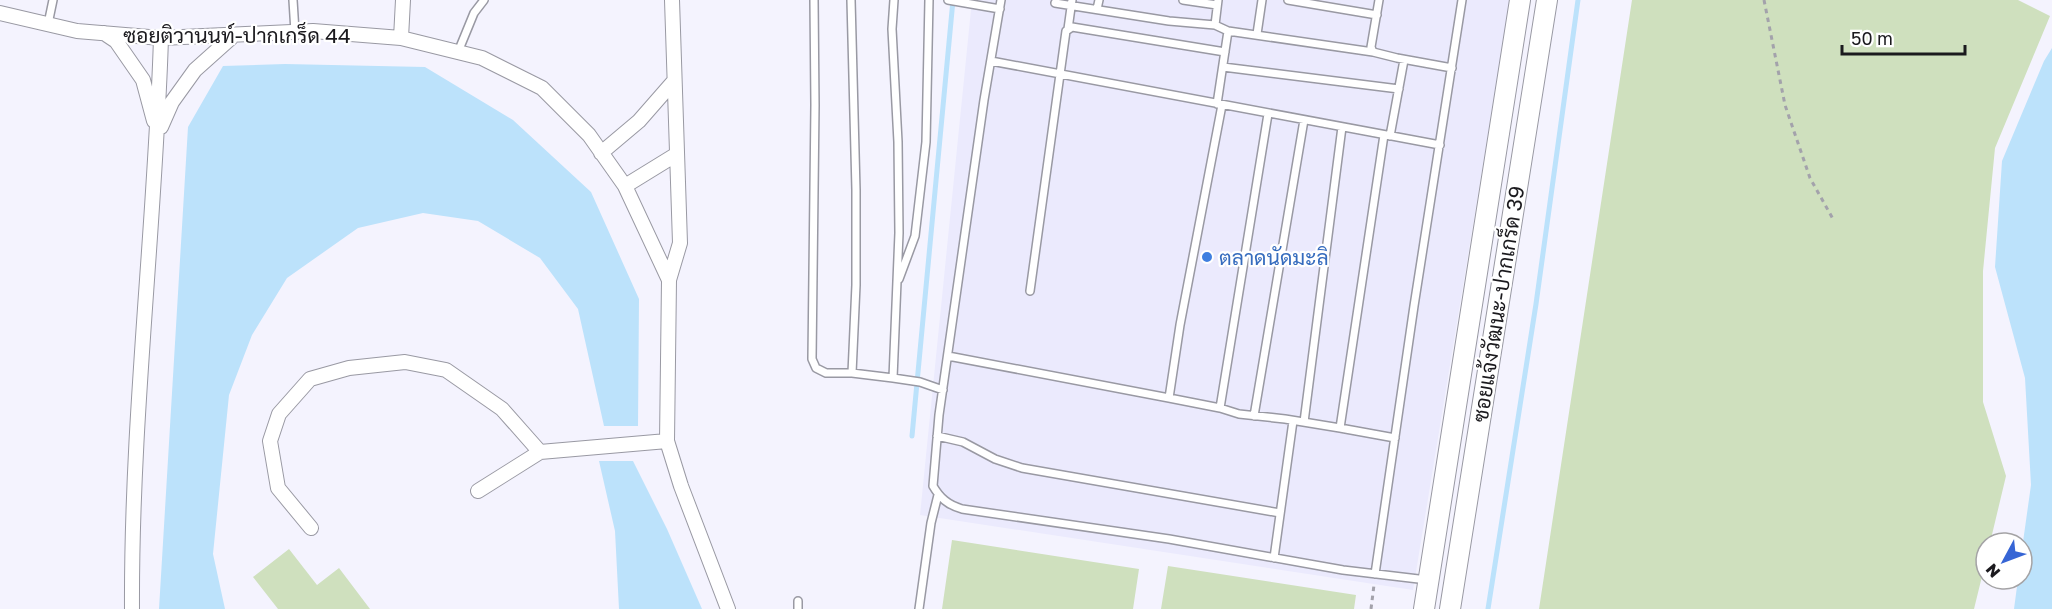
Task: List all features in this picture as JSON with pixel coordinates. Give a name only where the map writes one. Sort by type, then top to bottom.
[{"type":"main road","name":"ซอยแจ้งวัฒนะ-ปากเกร็ด 39","points":[[1424,609],[1520,0]]},
{"type":"main road","name":"ซอยแจ้งวัฒนะ-ปากเกร็ด 39","points":[[1450,609],[1547,0]]},
{"type":"street","points":[[401,38],[403,0]]},
{"type":"street","points":[[669,280],[680,243],[672,0]]},
{"type":"street","name":"ซอยติวานนท์-ปากเกร็ด 44","points":[[0,13],[77,31],[161,39],[313,31],[401,38],[483,58],[542,88],[589,135],[625,186],[669,280],[668,441],[681,486],[728,609]]},
{"type":"street","points":[[104,33],[116,41],[143,80],[158,135]]},
{"type":"street","points":[[158,135],[172,102],[195,70],[233,36]]},
{"type":"street","points":[[132,609],[138,423],[158,135],[161,39]]},
{"type":"street","points":[[602,153],[639,122],[674,81]]},
{"type":"street","points":[[625,186],[677,154]]},
{"type":"street","points":[[311,528],[278,488],[270,441],[279,414],[310,378],[349,368],[405,362],[446,370],[502,409],[540,452]]},
{"type":"street","points":[[478,491],[540,452],[668,441]]},
{"type":"lane","points":[[48,24],[53,0]]},
{"type":"lane","points":[[293,0],[295,32]]},
{"type":"lane","points":[[458,52],[474,13],[484,0]]},
{"type":"lane","points":[[814,0],[812,359],[816,368],[826,373],[852,373],[893,378],[920,382],[943,390]]},
{"type":"lane","points":[[851,0],[856,190],[856,285],[852,373]]},
{"type":"lane","points":[[893,378],[897,284],[898,142],[892,29],[894,0]]},
{"type":"lane","points":[[897,284],[915,236],[926,142],[928,0]]},
{"type":"lane","points":[[948,0],[999,9]]},
{"type":"lane","points":[[1001,0],[937,436],[933,486],[938,495],[947,503],[962,508],[1169,539],[1376,574],[1428,580]]},
{"type":"lane","points":[[1097,9],[1099,0]]},
{"type":"lane","points":[[1184,0],[1218,3],[1215,25]]},
{"type":"lane","points":[[1257,34],[1262,0]]},
{"type":"lane","points":[[1288,0],[1377,15]]},
{"type":"lane","points":[[1373,52],[1371,47],[1379,0]]},
{"type":"lane","points":[[1376,574],[1462,0]]},
{"type":"lane","points":[[1055,3],[1072,3],[1169,21],[1215,25],[1228,30],[1373,52],[1452,68]]},
{"type":"lane","points":[[1030,291],[1066,31],[1072,3]]},
{"type":"lane","points":[[1068,29],[1072,27],[1225,52]]},
{"type":"lane","points":[[1169,398],[1220,104],[1228,30]]},
{"type":"lane","points":[[1340,428],[1387,135],[1404,60]]},
{"type":"lane","points":[[991,61],[1440,145]]},
{"type":"lane","points":[[1223,67],[1399,89]]},
{"type":"lane","points":[[1220,408],[1268,114]]},
{"type":"lane","points":[[1254,416],[1304,120]]},
{"type":"lane","points":[[1304,422],[1342,127]]},
{"type":"lane","points":[[948,356],[1220,408],[1239,414],[1304,422],[1395,438]]},
{"type":"lane","points":[[1274,558],[1293,421]]},
{"type":"lane","points":[[937,436],[963,442],[995,459],[1022,468],[1280,513]]},
{"type":"lane","points":[[919,609],[931,523],[938,495]]},
{"type":"path","points":[[1764,0],[1785,105],[1810,178],[1833,219]]},
{"type":"path","points":[[1371,609],[1376,574]]},
{"type":"shaded area","name":"ตลาดนัดมะลิ","points":[[972,0],[1510,0],[1413,590],[920,515]]},
{"type":"green space","points":[[1632,0],[2018,0],[2050,16],[1995,148],[1983,271],[1983,402],[2006,476],[1993,531],[1974,531],[1974,591],[1978,591],[1974,609],[1539,609]]},
{"type":"green space","points":[[952,540],[1139,569],[1133,609],[942,609]]},
{"type":"green space","points":[[289,549],[317,585],[339,568],[370,609],[278,609],[253,577]]},
{"type":"green space","points":[[1168,566],[1356,595],[1354,609],[1161,609]]},
{"type":"water","points":[[2052,48],[2052,609],[2014,609],[2016,591],[2034,591],[2034,531],[2025,531],[2031,485],[2025,378],[1995,267],[2002,161],[2044,61]]},
{"type":"water","points":[[285,64],[425,67],[513,120],[591,192],[639,299],[638,426],[604,426],[578,309],[540,258],[478,221],[423,213],[358,228],[287,278],[252,335],[229,395],[213,554],[225,609],[159,609],[188,127],[223,66]]},
{"type":"water","points":[[599,461],[633,461],[667,529],[702,609],[619,609],[615,531]]},
{"type":"waterway","points":[[912,436],[953,0]]},
{"type":"waterway","points":[[1488,609],[1536,304],[1578,0]]},
{"type":"place","name":"ตลาดนัดมะลิ","points":[[1207,257]]}]
